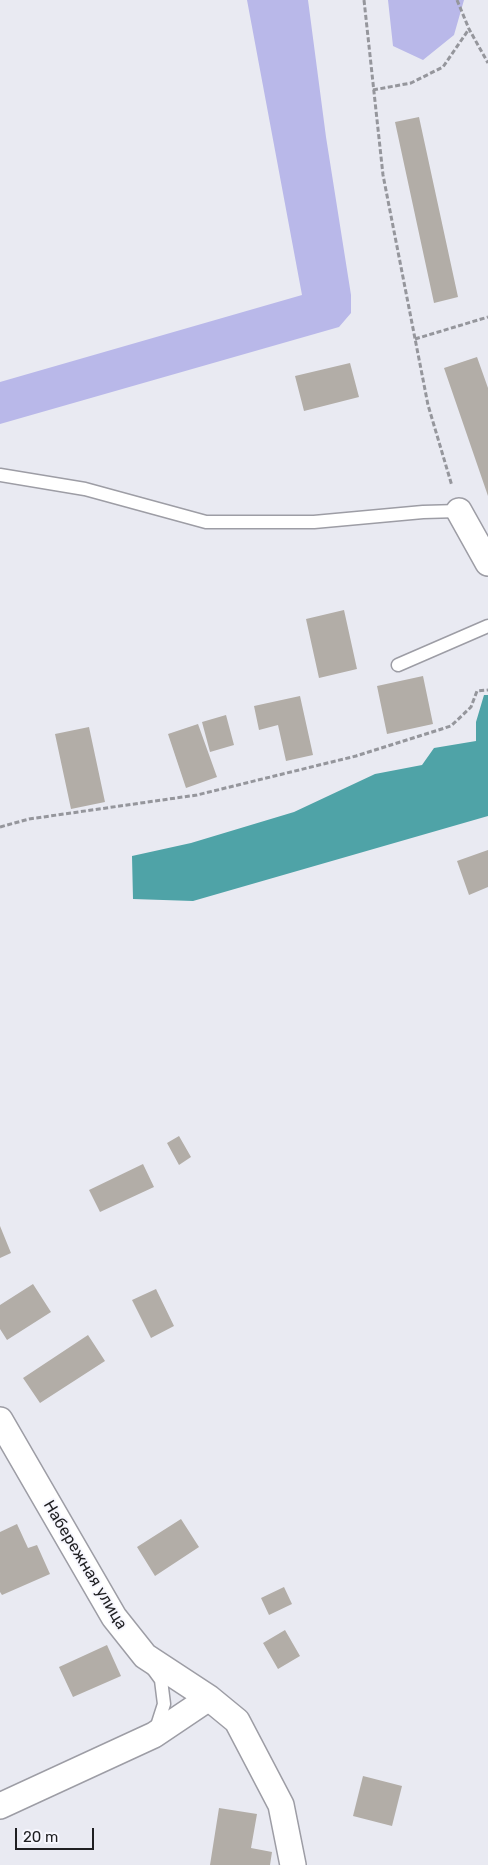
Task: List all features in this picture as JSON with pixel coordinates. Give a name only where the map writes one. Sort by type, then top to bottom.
[{"type":"street","points":[[460,511],[488,563]]},
{"type":"street","name":"Набережная улица","points":[[0,1420],[114,1617],[145,1656],[209,1698],[237,1721],[281,1805],[292,1865]]},
{"type":"street","points":[[0,1806],[154,1735],[209,1698]]},
{"type":"lane","points":[[0,476],[86,488],[206,522],[314,522],[423,512],[460,511]]},
{"type":"lane","points":[[398,665],[488,626]]},
{"type":"lane","points":[[145,1656],[161,1680],[164,1704],[154,1735]]},
{"type":"path","points":[[364,0],[383,175],[428,405],[460,511]]},
{"type":"path","points":[[457,0],[469,29],[488,63]]},
{"type":"path","points":[[373,90],[411,83],[443,67],[469,29]]},
{"type":"path","points":[[415,339],[488,317]]},
{"type":"path","points":[[0,827],[29,819],[197,795],[356,756],[451,726],[471,707],[477,691],[488,690]]},
{"type":"shaded area","points":[[247,0],[308,0],[326,137],[351,295],[351,313],[339,327],[0,424],[0,382],[302,295]]},
{"type":"shaded area","points":[[388,0],[464,0],[454,35],[423,60],[393,46]]},
{"type":"shaded area","points":[[484,695],[488,695],[488,816],[193,901],[133,899],[132,856],[191,843],[294,812],[375,774],[422,765],[434,748],[476,741],[476,722]]},
{"type":"building","points":[[419,117],[458,297],[434,303],[395,122]]},
{"type":"building","points":[[477,357],[488,388],[488,496],[444,368]]},
{"type":"building","points":[[350,363],[359,397],[304,411],[295,376]]},
{"type":"building","points":[[344,610],[357,669],[319,678],[306,619]]},
{"type":"building","points":[[423,676],[433,724],[387,734],[377,686]]},
{"type":"building","points":[[300,696],[313,755],[286,761],[278,725],[259,730],[254,706]]},
{"type":"building","points":[[226,715],[234,745],[210,752],[202,722]]},
{"type":"building","points":[[198,724],[217,777],[186,788],[168,734]]},
{"type":"building","points":[[89,727],[105,802],[71,809],[55,734]]},
{"type":"building","points":[[488,850],[488,887],[469,895],[457,861]]},
{"type":"building","points":[[179,1136],[191,1157],[179,1165],[167,1143]]},
{"type":"building","points":[[143,1164],[154,1187],[100,1212],[89,1190]]},
{"type":"building","points":[[0,1226],[11,1253],[0,1258]]},
{"type":"building","points":[[33,1284],[51,1312],[7,1340],[0,1329],[0,1305]]},
{"type":"building","points":[[156,1289],[174,1326],[151,1338],[132,1300]]},
{"type":"building","points":[[88,1335],[105,1361],[40,1403],[23,1378]]},
{"type":"building","points":[[181,1519],[199,1547],[155,1576],[137,1547]]},
{"type":"building","points":[[17,1524],[28,1548],[37,1545],[50,1574],[2,1595],[0,1592],[0,1532]]},
{"type":"building","points":[[284,1587],[292,1604],[269,1615],[261,1598]]},
{"type":"building","points":[[285,1630],[300,1656],[278,1669],[263,1643]]},
{"type":"building","points":[[107,1645],[121,1676],[73,1697],[59,1667]]},
{"type":"building","points":[[363,1776],[402,1786],[392,1826],[353,1816]]},
{"type":"building","points":[[219,1808],[257,1814],[251,1848],[272,1852],[270,1865],[210,1865]]}]
